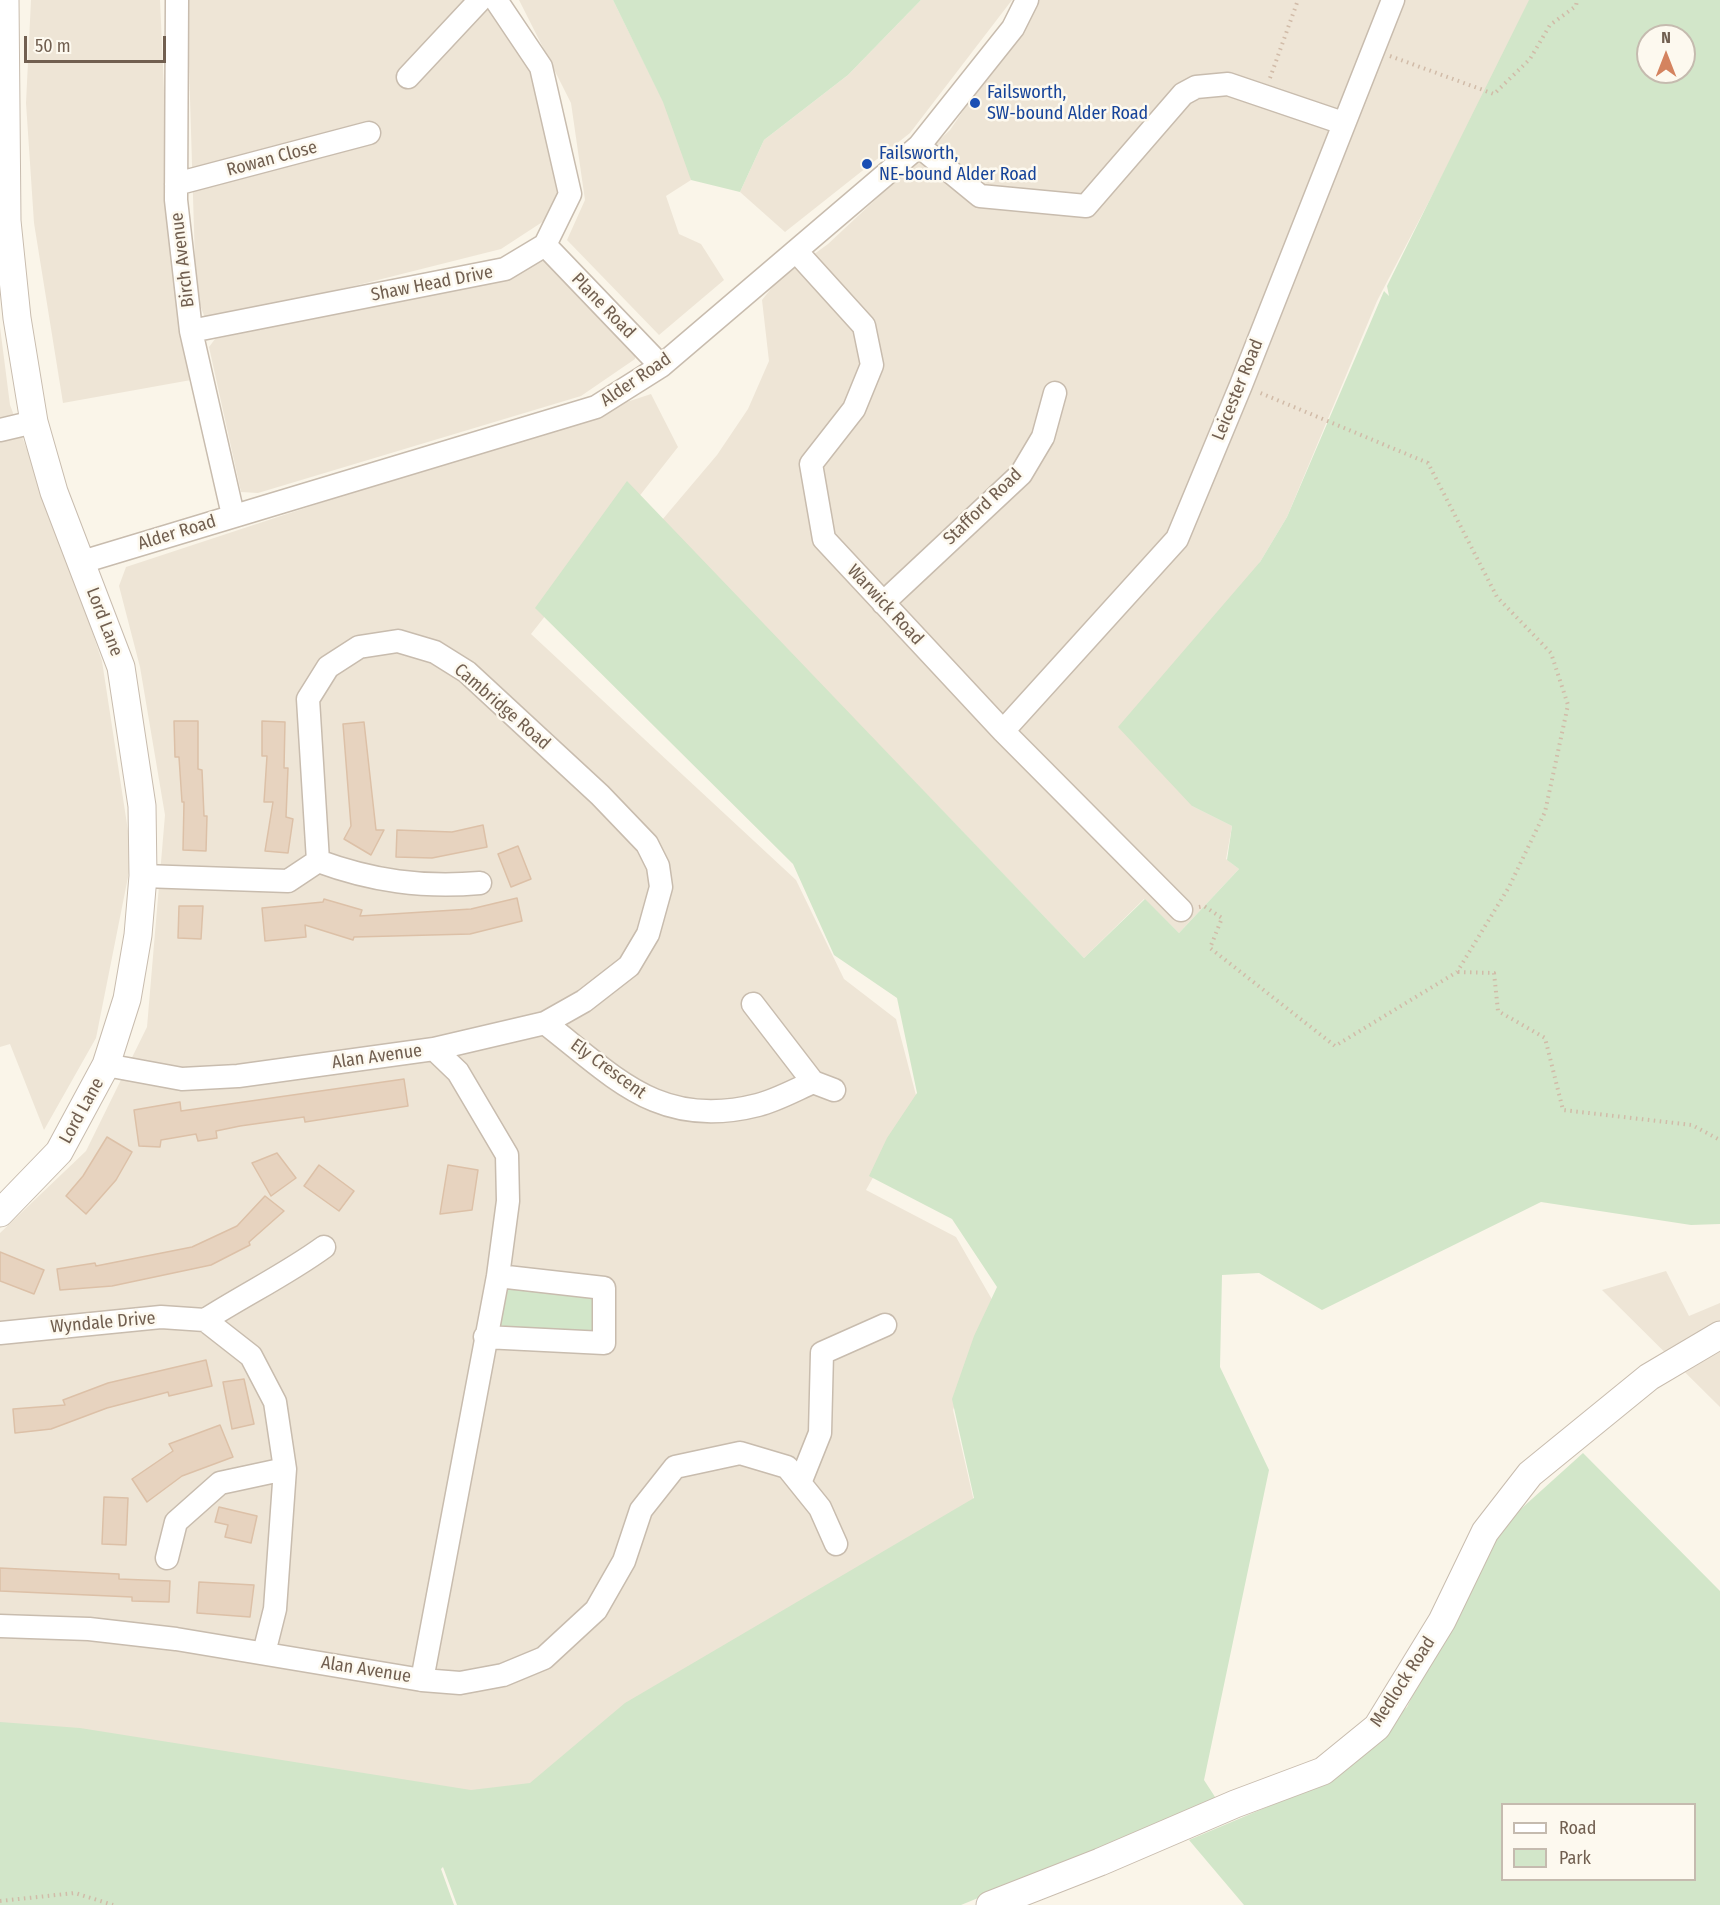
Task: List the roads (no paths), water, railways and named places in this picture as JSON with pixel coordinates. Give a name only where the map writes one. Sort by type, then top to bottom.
[{"type":"street","name":"Lord Lane","points":[[0,1213],[59,1152],[106,1065],[127,999],[138,935],[143,876],[142,806],[121,667],[54,492],[34,422],[17,318],[7,221],[5,0]]},
{"type":"street","name":"Birch Avenue","points":[[177,0],[176,184],[191,331],[232,515]]},
{"type":"street","points":[[408,77],[480,0]]},
{"type":"street","points":[[496,0],[541,67],[570,194],[545,245]]},
{"type":"street","name":"Alder Road","points":[[82,562],[596,407],[661,366],[919,146],[1012,28],[1027,0]]},
{"type":"street","name":"Leicester Road","points":[[1003,731],[1177,539],[1241,385],[1393,0]]},
{"type":"street","points":[[919,146],[980,196],[1086,206],[1183,94],[1196,87],[1228,84],[1343,123]]},
{"type":"street","name":"Rowan Close","points":[[176,184],[369,133]]},
{"type":"street","name":"Shaw Head Drive","points":[[191,331],[505,269],[545,245]]},
{"type":"street","name":"Plane Road","points":[[545,245],[661,366]]},
{"type":"street","name":"Warwick Road","points":[[796,251],[864,326],[872,364],[854,409],[812,464],[824,539],[1003,731],[1180,910]]},
{"type":"street","name":"Stafford Road","points":[[883,603],[1021,474],[1043,437],[1055,393]]},
{"type":"street","points":[[0,430],[34,422]]},
{"type":"street","name":"Cambridge Road","points":[[318,861],[308,699],[328,667],[359,646],[398,641],[435,652],[467,672],[600,795],[647,844],[658,866],[662,887],[648,934],[629,966],[584,1001],[545,1023],[434,1049]]},
{"type":"street","points":[[143,876],[288,881],[318,861],[348,872],[392,882],[442,886],[480,883]]},
{"type":"street","name":"Ely Crescent","points":[[545,1023],[633,1092],[662,1105],[694,1111],[727,1112],[824,1086],[753,1004]]},
{"type":"street","name":"Alan Avenue","points":[[0,1626],[89,1629],[264,1653],[422,1680],[498,1276],[508,1201],[507,1155],[458,1072],[434,1049],[215,1077],[182,1079],[106,1065]]},
{"type":"street","points":[[264,1653],[275,1609],[285,1469],[275,1402],[251,1356],[206,1320],[254,1289],[302,1263],[324,1247]]},
{"type":"street","points":[[485,1337],[604,1343],[604,1288],[498,1276]]},
{"type":"street","name":"Wyndale Drive","points":[[0,1333],[161,1317],[206,1320]]},
{"type":"street","points":[[800,1483],[820,1432],[822,1353],[885,1325]]},
{"type":"street","name":"Medlock Road","points":[[990,1905],[1100,1862],[1235,1803],[1323,1771],[1377,1727],[1442,1621],[1485,1532],[1530,1474],[1649,1377],[1720,1335]]},
{"type":"street","points":[[422,1680],[460,1683],[503,1675],[544,1658],[596,1610],[624,1561],[641,1510],[675,1467],[740,1453],[787,1467],[820,1508],[836,1544]]},
{"type":"street","points":[[167,1558],[176,1522],[220,1483],[285,1469]]},
{"type":"place","name":"Failsworth, SW-bound Alder Road","points":[[975,103]]},
{"type":"place","name":"Failsworth, NE-bound Alder Road","points":[[867,164]]}]
